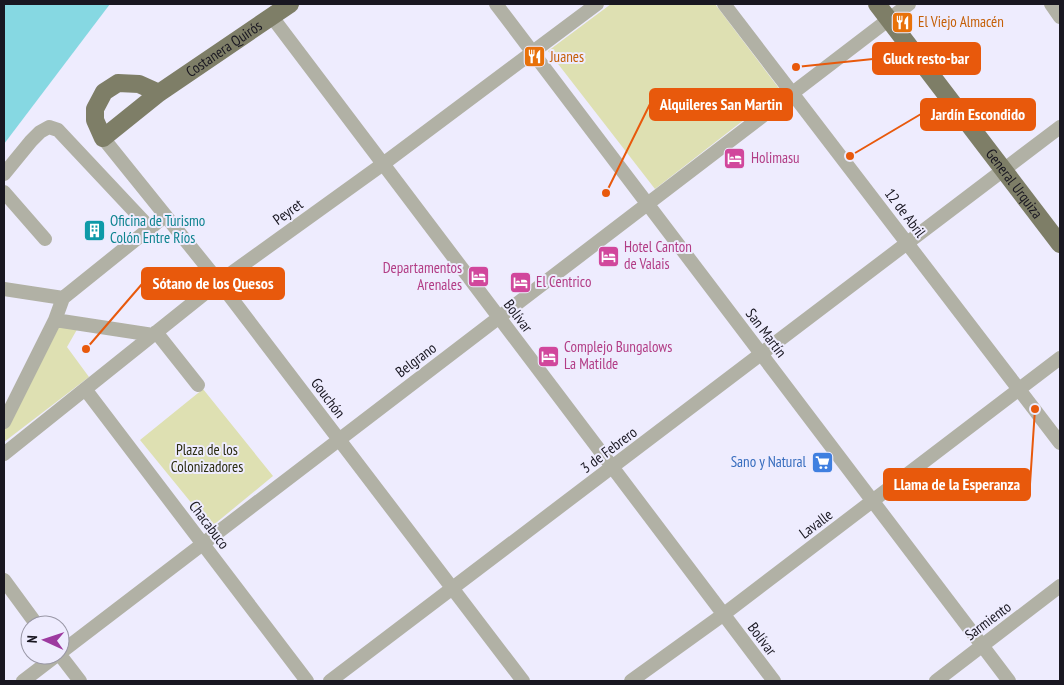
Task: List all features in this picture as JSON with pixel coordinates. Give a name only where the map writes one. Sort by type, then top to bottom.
[{"type":"main road","name":"Costanera Quirós","points":[[103,138],[159,94],[290,4]]},
{"type":"main road","name":"General Urquiza","points":[[877,4],[1060,244]]},
{"type":"main road","points":[[103,138],[95,120],[95,108],[104,92],[118,83],[138,84],[159,94]]},
{"type":"street","name":"San Martín","points":[[496,4],[1009,681]]},
{"type":"street","name":"Peyret","points":[[4,454],[219,282],[383,164],[597,4]]},
{"type":"street","name":"12 de Abril","points":[[724,4],[1060,443]]},
{"type":"street","name":"Belgrano","points":[[70,646],[909,4]]},
{"type":"street","points":[[1051,4],[1060,16]]},
{"type":"street","name":"Bolívar","points":[[272,17],[774,681]]},
{"type":"street","name":"3 de Febrero","points":[[330,681],[1060,127]]},
{"type":"street","points":[[4,174],[40,132],[49,128],[58,130],[150,228]]},
{"type":"street","name":"Gouchón","points":[[103,138],[219,282],[523,681]]},
{"type":"street","points":[[4,192],[45,239]]},
{"type":"street","points":[[4,422],[55,320],[63,298],[165,216]]},
{"type":"street","points":[[4,289],[63,298]]},
{"type":"street","points":[[55,320],[154,334],[198,385]]},
{"type":"street","name":"Lavalle","points":[[631,681],[724,614],[1060,358]]},
{"type":"street","name":"Chacabuco","points":[[85,389],[307,681]]},
{"type":"street","points":[[4,580],[30,615]]},
{"type":"street","name":"Sarmiento","points":[[936,681],[1060,586]]},
{"type":"street","name":"Belgrano","points":[[23,681],[44,665]]},
{"type":"street","points":[[68,665],[80,681]]},
{"type":"green space","points":[[611,4],[715,4],[781,91],[655,189],[548,51]]},
{"type":"green space","points":[[58,323],[79,326],[67,347],[89,377],[4,442],[4,425]]},
{"type":"green space","name":"Plaza de los Colonizadores","points":[[203,389],[273,476],[211,527],[140,440]]},
{"type":"water","points":[[4,4],[110,4],[4,144]]},
{"type":"place","name":"El Viejo Almacén","points":[[902,22]]},
{"type":"place","name":"Juanes","points":[[534,57]]},
{"type":"place","name":"Gluck resto-bar","points":[[796,67]]},
{"type":"place","name":"Jardín Escondido","points":[[850,156]]},
{"type":"place","name":"Holimasu","points":[[735,158]]},
{"type":"place","name":"Alquileres San Martin","points":[[606,193]]},
{"type":"place","name":"Oficina de Turismo Colón Entre Ríos","points":[[94,230]]},
{"type":"place","name":"Hotel Canton de Valais","points":[[608,256]]},
{"type":"place","name":"Departamentos Arenales","points":[[478,277]]},
{"type":"place","name":"El Centrico","points":[[520,282]]},
{"type":"place","name":"Sótano de los Quesos","points":[[86,349]]},
{"type":"place","name":"Complejo Bungalows La Matilde","points":[[548,356]]},
{"type":"place","name":"Llama de la Esperanza","points":[[1035,409]]},
{"type":"place","name":"Sano y Natural","points":[[822,462]]}]
